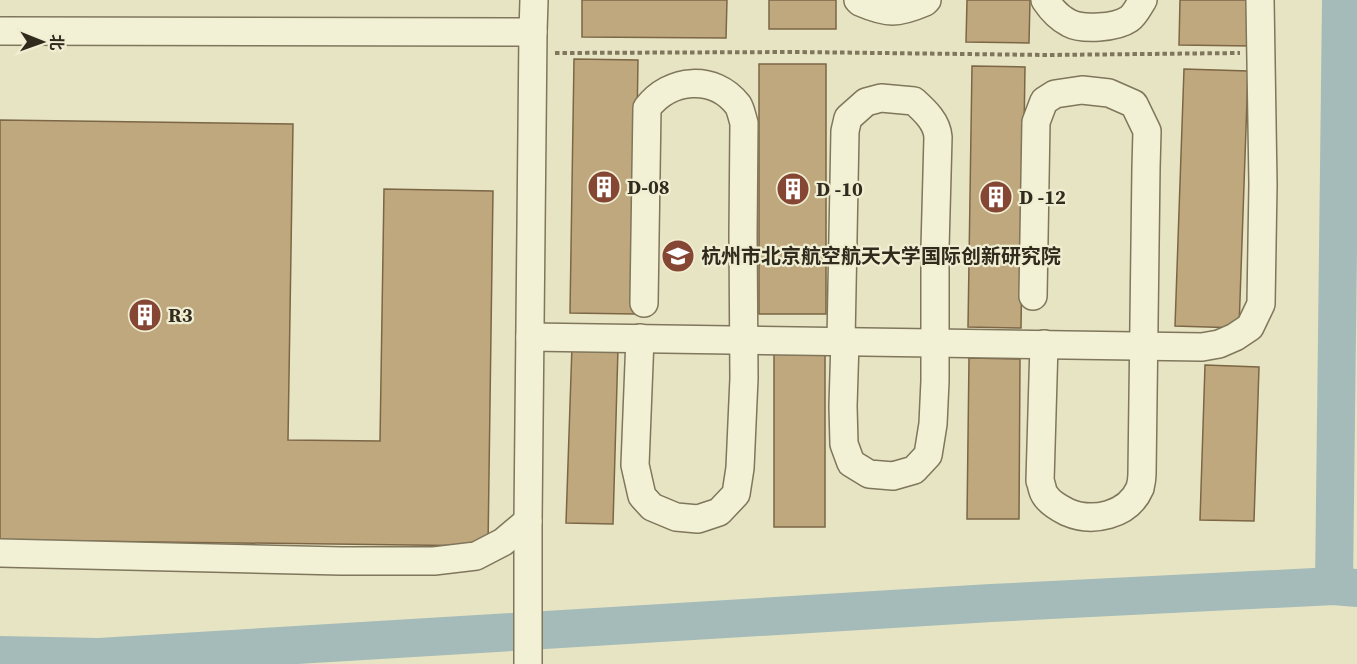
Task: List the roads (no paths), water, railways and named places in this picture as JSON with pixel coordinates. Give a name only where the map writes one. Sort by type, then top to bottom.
[{"type":"street","points":[[528,664],[527,554],[534,0]]},
{"type":"street","points":[[858,0],[878,10],[893,12],[911,8],[927,0]]},
{"type":"street","points":[[1045,0],[1056,15],[1071,24],[1111,27],[1130,19],[1143,0]]},
{"type":"street","points":[[530,337],[1202,347],[1219,344],[1235,337],[1250,327],[1261,304],[1263,184],[1260,0]]},
{"type":"street","points":[[0,31],[533,42]]},
{"type":"street","points":[[640,338],[635,465],[642,496],[652,507],[676,517],[698,519],[719,512],[736,495],[740,468],[744,378],[744,123],[739,106],[723,90],[703,83],[669,89],[654,99],[647,108],[644,303]]},
{"type":"street","points":[[1033,296],[1036,122],[1044,100],[1055,94],[1082,90],[1110,93],[1134,104],[1148,131],[1142,474],[1140,487],[1133,498],[1123,508],[1111,514],[1093,517],[1073,515],[1059,508],[1045,495],[1041,481],[1044,344]]},
{"type":"street","points":[[881,98],[915,101],[927,112],[938,131],[934,343],[935,381],[928,455],[914,470],[893,476],[869,474],[851,463],[844,444],[845,132],[848,118],[854,112],[866,102],[881,98]]},
{"type":"street","points":[[0,553],[434,561],[477,556],[503,542],[528,520]]},
{"type":"waterway","points":[[1334,586],[1341,0]]},
{"type":"waterway","points":[[0,655],[99,657],[991,603],[1334,586],[1357,588]]},
{"type":"place","name":"D-08","points":[[604,187]]},
{"type":"place","name":"D -10","points":[[793,189]]},
{"type":"place","name":"D -12","points":[[996,197]]},
{"type":"place","name":"杭州市北京航空航天大学国际创新研究院","points":[[678,256]]},
{"type":"place","name":"R3","points":[[145,315]]}]
